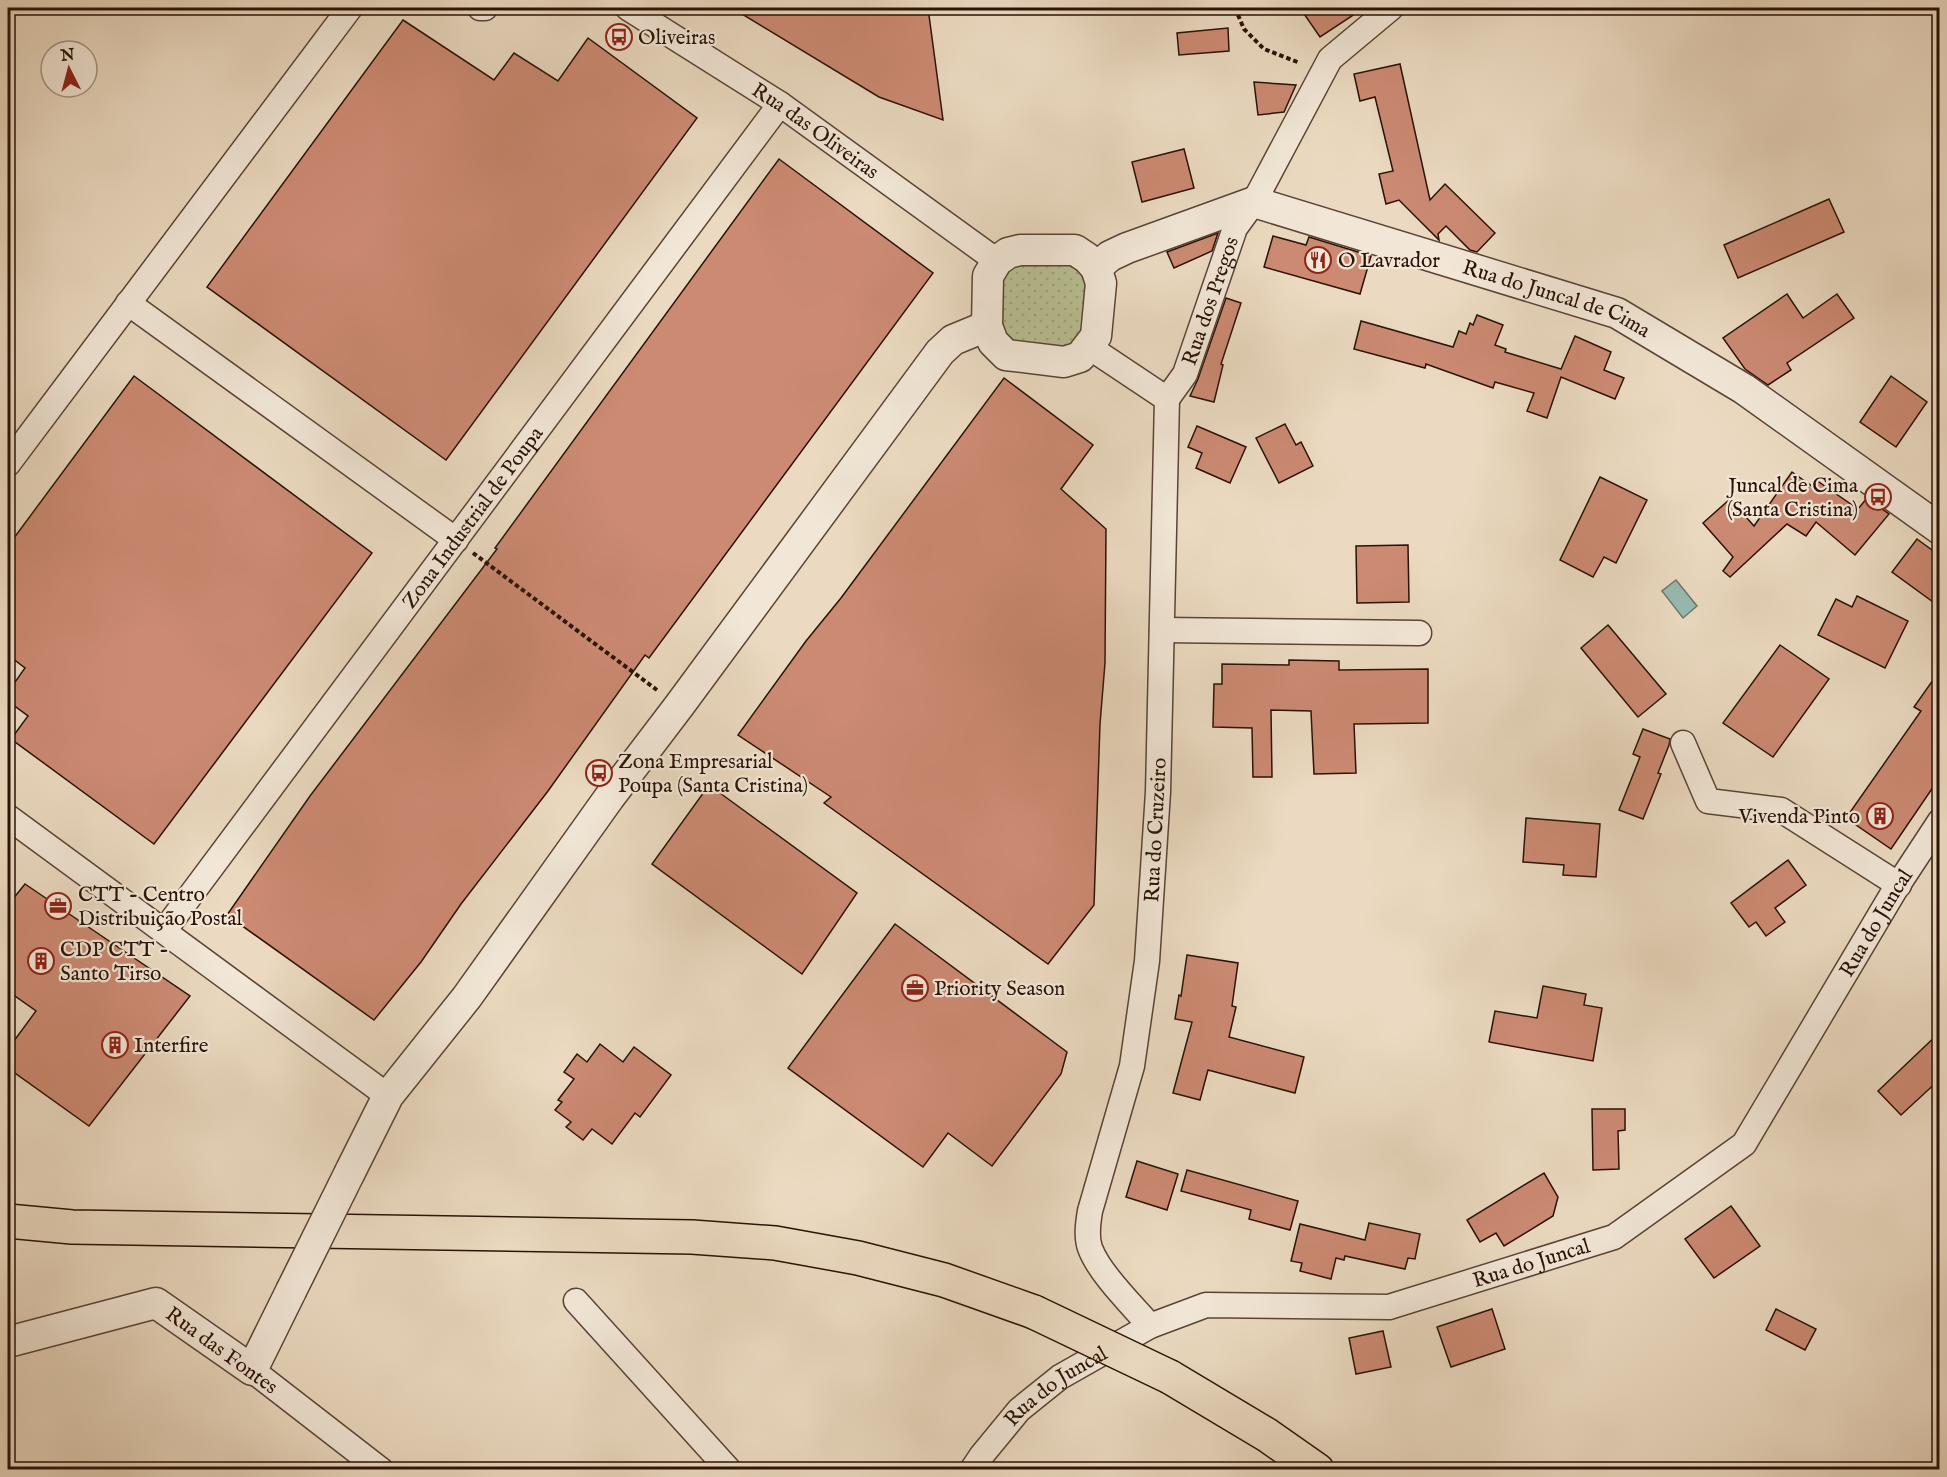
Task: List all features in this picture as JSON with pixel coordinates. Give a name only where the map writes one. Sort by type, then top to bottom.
[{"type":"main road","points":[[8,1221],[72,1227],[692,1237],[775,1243],[858,1258],[944,1280],[1034,1312],[1170,1377],[1267,1435],[1317,1470]]},
{"type":"street","points":[[8,464],[350,8]]},
{"type":"street","points":[[480,8],[485,8]]},
{"type":"street","name":"Rua das Oliveiras","points":[[628,8],[780,104],[996,261]]},
{"type":"street","points":[[1096,268],[1110,256],[1254,202],[1330,58],[1390,8]]},
{"type":"street","name":"Zona Industrial de Poupa","points":[[164,931],[780,104]]},
{"type":"street","name":"Rua dos Pregos","points":[[1167,399],[1185,374],[1235,228],[1254,202]]},
{"type":"street","name":"Rua do Juncal de Cima","points":[[1254,202],[1617,313],[1741,386],[1940,528]]},
{"type":"street","points":[[1020,250],[1075,250],[1088,258],[1096,268],[1101,283],[1096,336],[1080,357],[1064,362],[1006,355],[993,342],[987,326],[988,276],[996,261],[1008,253],[1020,250]]},
{"type":"street","points":[[128,303],[456,540]]},
{"type":"street","points":[[252,1370],[388,1096],[467,997],[609,798],[940,352],[953,340],[987,326]]},
{"type":"street","points":[[1089,348],[1167,399]]},
{"type":"street","name":"Rua do Cruzeiro","points":[[1150,1326],[1098,1264],[1089,1247],[1087,1227],[1089,1211],[1132,1066],[1147,961],[1158,792],[1167,399]]},
{"type":"street","points":[[1162,630],[1419,633]]},
{"type":"street","points":[[1683,743],[1708,801],[1781,810],[1899,885]]},
{"type":"street","points":[[8,817],[388,1096]]},
{"type":"street","name":"Rua do Juncal","points":[[972,1470],[981,1455],[1019,1410],[1060,1377],[1150,1326],[1206,1305],[1389,1307],[1614,1237],[1744,1144],[1899,885],[1940,821]]},
{"type":"street","points":[[576,1301],[729,1470]]},
{"type":"street","name":"Rua das Fontes","points":[[8,1342],[156,1303],[252,1370],[381,1470]]},
{"type":"path","points":[[1235,8],[1244,29],[1264,49],[1292,61],[1324,70]]},
{"type":"path","points":[[456,540],[679,706]]},
{"type":"green space","points":[[1071,263],[1078,268],[1088,285],[1084,332],[1079,339],[1063,349],[1012,342],[1004,335],[1000,324],[1001,279],[1013,265]]},
{"type":"water","points":[[1676,580],[1697,606],[1683,618],[1662,591]]},
{"type":"building","points":[[732,8],[928,8],[943,120],[879,97]]},
{"type":"building","points":[[1300,8],[1364,8],[1320,37]]},
{"type":"building","points":[[403,20],[494,80],[514,53],[558,81],[588,38],[697,118],[446,460],[207,287]]},
{"type":"building","points":[[1228,28],[1229,51],[1179,55],[1177,33]]},
{"type":"building","points":[[1400,64],[1430,200],[1445,184],[1495,233],[1477,252],[1470,250],[1446,226],[1438,234],[1439,240],[1399,200],[1386,204],[1379,174],[1393,171],[1375,97],[1360,101],[1354,74]]},
{"type":"building","points":[[1254,82],[1296,85],[1284,112],[1258,115]]},
{"type":"building","points":[[1184,149],[1194,188],[1142,202],[1132,162]]},
{"type":"building","points":[[779,159],[933,273],[649,658],[645,655],[548,791],[461,904],[421,962],[374,1020],[227,915],[310,796],[497,549],[495,548]]},
{"type":"building","points":[[1829,199],[1844,232],[1738,278],[1724,245]]},
{"type":"building","points":[[1218,233],[1212,251],[1174,268],[1167,252]]},
{"type":"building","name":"O Lavrador","points":[[1273,236],[1306,245],[1309,237],[1371,256],[1360,294],[1264,267]]},
{"type":"building","points":[[1787,294],[1803,318],[1837,294],[1854,318],[1787,363],[1791,370],[1768,385],[1745,369],[1723,338]]},
{"type":"building","points":[[1226,298],[1241,303],[1221,364],[1223,365],[1214,402],[1190,396]]},
{"type":"building","points":[[1477,315],[1503,325],[1495,345],[1506,349],[1505,352],[1561,369],[1575,336],[1611,352],[1604,370],[1624,378],[1615,399],[1561,377],[1547,418],[1527,411],[1534,393],[1495,382],[1493,388],[1426,364],[1425,368],[1354,349],[1361,321],[1453,347],[1459,331],[1466,334],[1470,323],[1473,325]]},
{"type":"building","points":[[134,376],[372,553],[154,844],[11,739],[28,716],[8,701],[8,692],[25,668],[8,655],[8,546]]},
{"type":"building","points":[[1891,376],[1927,402],[1896,447],[1860,422]]},
{"type":"building","points":[[1004,378],[1093,445],[1061,489],[1106,529],[1105,663],[1100,724],[1094,905],[1048,964],[824,803],[831,797],[738,735]]},
{"type":"building","points":[[1285,424],[1296,445],[1301,442],[1313,466],[1279,483],[1256,438]]},
{"type":"building","points":[[1197,426],[1246,447],[1230,483],[1196,468],[1202,453],[1188,447]]},
{"type":"building","points":[[1792,472],[1812,486],[1816,480],[1858,509],[1867,498],[1889,514],[1855,555],[1816,522],[1806,536],[1787,524],[1730,577],[1723,571],[1733,557],[1703,523],[1730,499],[1754,526]]},
{"type":"building","points":[[1600,477],[1647,500],[1616,563],[1604,557],[1593,577],[1560,560]]},
{"type":"building","points":[[1917,539],[1940,556],[1940,607],[1892,572]]},
{"type":"building","points":[[1408,545],[1409,602],[1357,603],[1356,546]]},
{"type":"building","points":[[1857,596],[1908,621],[1885,668],[1818,635],[1836,599],[1852,607]]},
{"type":"building","points":[[1608,625],[1666,694],[1638,717],[1581,648]]},
{"type":"building","points":[[1780,645],[1829,679],[1773,757],[1723,723]]},
{"type":"building","points":[[1289,660],[1339,661],[1339,670],[1428,669],[1428,723],[1354,724],[1356,773],[1314,774],[1311,711],[1271,710],[1272,777],[1253,777],[1252,728],[1213,727],[1214,684],[1222,684],[1222,664],[1289,665]]},
{"type":"building","points":[[1940,670],[1940,777],[1891,849],[1846,818],[1921,711],[1914,707]]},
{"type":"building","points":[[1643,729],[1670,739],[1658,773],[1661,774],[1643,819],[1619,810],[1640,757],[1633,754]]},
{"type":"building","points":[[709,785],[857,893],[802,974],[652,864]]},
{"type":"building","points":[[1526,818],[1600,824],[1596,877],[1563,875],[1564,865],[1523,862]]},
{"type":"building","points":[[1788,860],[1806,885],[1775,908],[1785,922],[1766,936],[1756,922],[1749,927],[1731,903]]},
{"type":"building","points":[[25,884],[190,996],[89,1126],[8,1068],[8,1049],[36,1011],[8,991],[8,905]]},
{"type":"building","name":"Priority Season","points":[[895,924],[1067,1052],[1061,1074],[992,1166],[948,1133],[923,1167],[788,1068]]},
{"type":"building","points":[[1187,955],[1238,963],[1232,1006],[1236,1007],[1229,1037],[1304,1057],[1295,1093],[1208,1070],[1200,1100],[1173,1093],[1192,1022],[1175,1019]]},
{"type":"building","points":[[1543,986],[1586,994],[1584,1005],[1602,1008],[1593,1061],[1489,1042],[1495,1011],[1537,1018]]},
{"type":"building","points":[[1940,1032],[1940,1079],[1901,1115],[1878,1091]]},
{"type":"building","points":[[600,1044],[623,1062],[634,1047],[671,1075],[640,1117],[635,1113],[612,1144],[592,1129],[583,1140],[566,1127],[571,1122],[555,1110],[562,1102],[558,1100],[574,1079],[564,1072],[577,1054],[587,1062]]},
{"type":"building","points":[[1592,1109],[1625,1109],[1625,1130],[1618,1131],[1619,1169],[1593,1170]]},
{"type":"building","points":[[1137,1161],[1178,1174],[1167,1210],[1126,1197]]},
{"type":"building","points":[[1187,1170],[1298,1201],[1290,1230],[1249,1219],[1251,1210],[1181,1191]]},
{"type":"building","points":[[1544,1173],[1558,1197],[1553,1216],[1504,1246],[1496,1233],[1480,1242],[1467,1220]]},
{"type":"building","points":[[1731,1206],[1760,1246],[1714,1278],[1685,1239]]},
{"type":"building","points":[[1369,1223],[1420,1234],[1415,1259],[1408,1258],[1405,1269],[1345,1256],[1344,1260],[1336,1258],[1331,1279],[1300,1271],[1302,1263],[1291,1261],[1300,1224],[1365,1240]]},
{"type":"building","points":[[1492,1309],[1505,1349],[1451,1367],[1437,1327]]},
{"type":"building","points":[[1776,1309],[1816,1329],[1805,1350],[1766,1330]]},
{"type":"building","points":[[1383,1331],[1391,1367],[1356,1374],[1349,1338]]},
{"type":"place","name":"Oliveiras","points":[[619,37]]},
{"type":"place","name":"O Lavrador","points":[[1318,260]]},
{"type":"place","name":"Juncal de Cima (Santa Cristina)","points":[[1878,497]]},
{"type":"place","name":"Zona Empresarial Poupa (Santa Cristina)","points":[[599,773]]},
{"type":"place","name":"Vivenda Pinto","points":[[1880,816]]},
{"type":"place","name":"CTT - Centro Distribuição Postal","points":[[58,906]]},
{"type":"place","name":"CDP CTT - Santo Tirso","points":[[41,961]]},
{"type":"place","name":"Priority Season","points":[[915,988]]},
{"type":"place","name":"Interfire","points":[[115,1045]]}]
